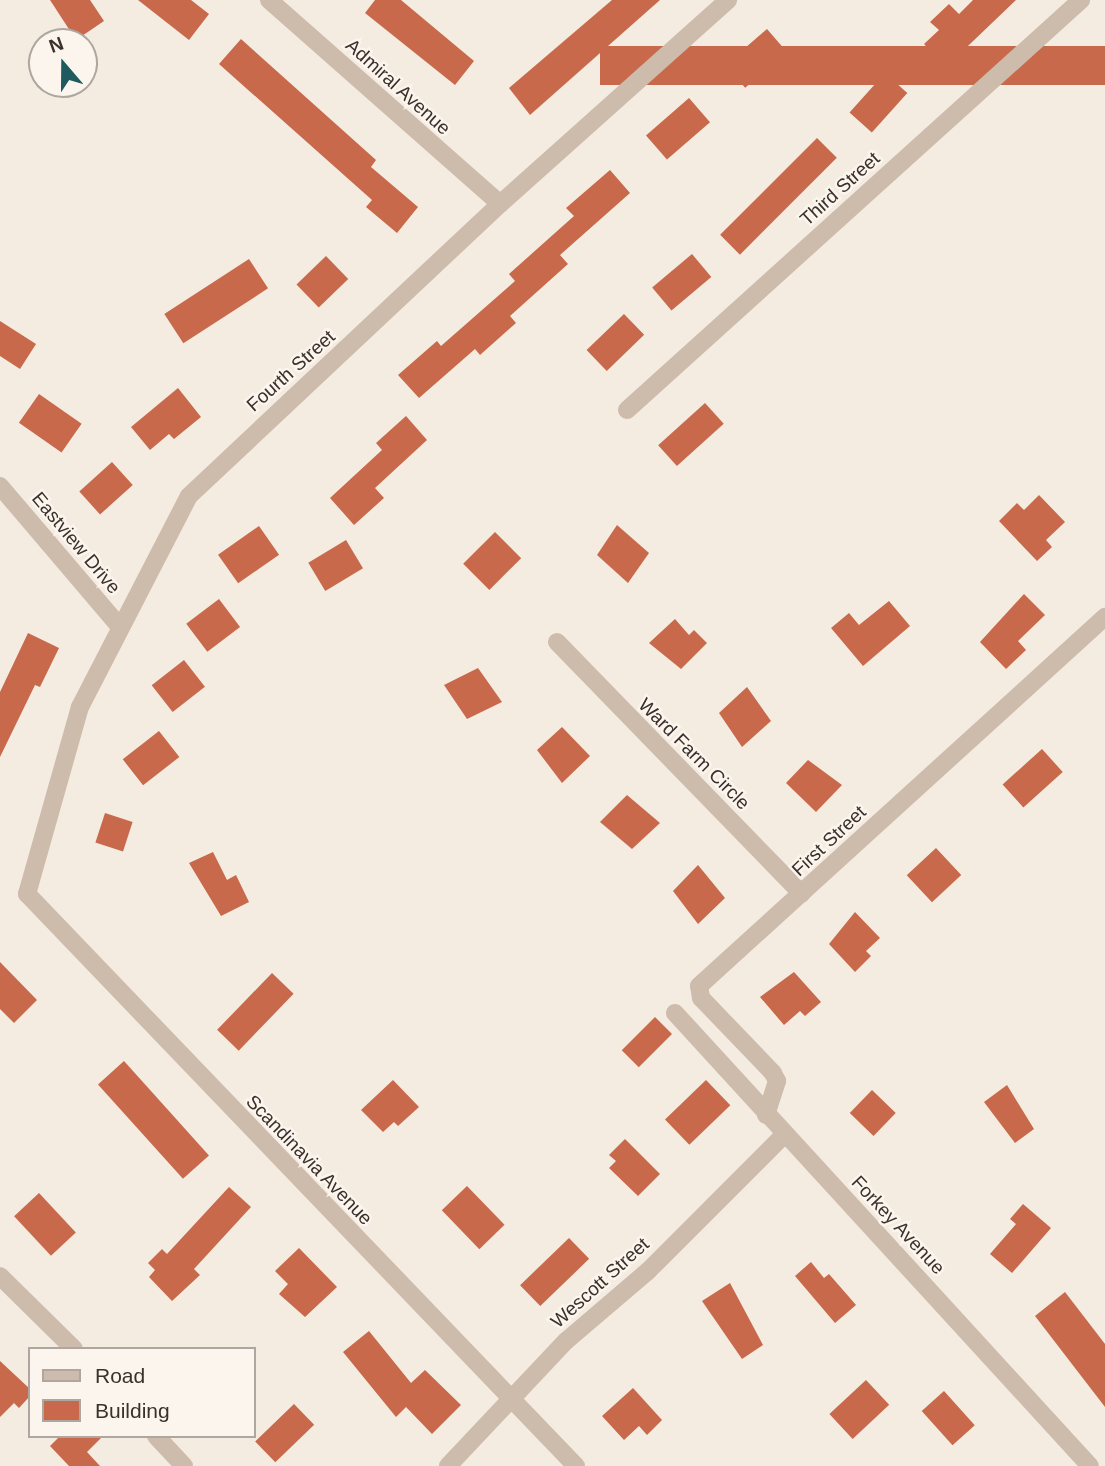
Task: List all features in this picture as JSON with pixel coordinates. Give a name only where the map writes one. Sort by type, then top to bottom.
[{"type":"street","name":"Admiral Avenue","points":[[269,0],[500,205]]},
{"type":"street","name":"Fourth Street","points":[[29,876],[80,707],[189,496],[500,205],[728,0]]},
{"type":"street","name":"Third Street","points":[[627,410],[1081,0]]},
{"type":"street","name":"Eastview Drive","points":[[0,486],[120,627]]},
{"type":"street","name":"First Street","points":[[766,1115],[776,1082],[773,1073],[701,998],[699,986],[1105,617]]},
{"type":"street","name":"Ward Farm Circle","points":[[557,642],[803,894]]},
{"type":"street","name":"Scandinavia Avenue","points":[[29,876],[27,894],[60,932],[510,1402],[576,1466]]},
{"type":"street","name":"Forkey Avenue","points":[[675,1013],[1090,1466]]},
{"type":"street","name":"Wescott Street","points":[[448,1466],[566,1341],[648,1271],[784,1135]]},
{"type":"street","points":[[0,1276],[72,1347]]},
{"type":"street","points":[[158,1438],[184,1466]]},
{"type":"building","points":[[50,0],[90,0],[104,21],[94,28],[68,28]]},
{"type":"building","points":[[138,0],[191,0],[209,14],[189,40]]},
{"type":"building","points":[[375,0],[401,0],[474,61],[455,85],[365,13]]},
{"type":"building","points":[[612,0],[660,0],[530,115],[509,88]]},
{"type":"building","points":[[973,0],[1016,0],[946,67],[924,44],[939,30],[930,22],[949,4],[959,14]]},
{"type":"building","points":[[767,29],[787,52],[745,88],[725,65]]},
{"type":"building","points":[[241,39],[376,160],[371,167],[418,207],[397,233],[366,207],[372,200],[219,64]]},
{"type":"building","points":[[600,46],[1105,46],[1105,85],[600,85]]},
{"type":"building","points":[[885,73],[907,93],[872,132],[850,112]]},
{"type":"building","points":[[689,98],[710,122],[667,160],[646,135]]},
{"type":"building","points":[[817,138],[837,158],[740,255],[720,235]]},
{"type":"building","points":[[610,170],[630,193],[560,255],[568,264],[510,316],[516,323],[480,355],[475,349],[419,398],[398,375],[437,341],[441,346],[515,281],[509,274],[574,216],[566,208]]},
{"type":"building","points":[[692,254],[711,277],[671,310],[652,287]]},
{"type":"building","points":[[326,256],[348,279],[319,307],[297,284]]},
{"type":"building","points":[[249,259],[268,288],[183,343],[164,314]]},
{"type":"building","points":[[624,314],[644,335],[607,371],[587,350]]},
{"type":"building","points":[[0,321],[36,344],[20,369],[0,356]]},
{"type":"building","points":[[178,388],[201,417],[174,439],[169,434],[150,450],[131,427]]},
{"type":"building","points":[[39,394],[82,424],[62,452],[19,423]]},
{"type":"building","points":[[705,403],[724,424],[677,466],[658,445]]},
{"type":"building","points":[[406,416],[427,440],[375,488],[384,498],[354,525],[330,498],[382,450],[376,443]]},
{"type":"building","points":[[112,462],[133,485],[100,514],[79,491]]},
{"type":"building","points":[[1039,495],[1065,522],[1046,540],[1052,547],[1037,561],[999,521],[1017,503],[1024,510]]},
{"type":"building","points":[[617,525],[649,553],[628,583],[597,555]]},
{"type":"building","points":[[259,526],[279,555],[238,583],[218,555]]},
{"type":"building","points":[[495,532],[521,558],[489,590],[463,564]]},
{"type":"building","points":[[346,540],[363,568],[325,591],[308,563]]},
{"type":"building","points":[[1024,594],[1045,615],[1018,641],[1026,650],[1006,669],[980,642]]},
{"type":"building","points":[[219,599],[240,627],[207,652],[186,624]]},
{"type":"building","points":[[889,601],[910,626],[863,666],[831,628],[849,613],[859,625]]},
{"type":"building","points":[[675,619],[689,635],[694,630],[707,643],[681,669],[649,643]]},
{"type":"building","points":[[28,633],[59,648],[40,687],[35,685],[0,757],[0,692]]},
{"type":"building","points":[[184,660],[205,687],[173,712],[152,685]]},
{"type":"building","points":[[478,668],[502,702],[467,719],[444,685]]},
{"type":"building","points":[[747,687],[771,721],[742,747],[719,713]]},
{"type":"building","points":[[562,727],[590,756],[562,783],[537,750]]},
{"type":"building","points":[[159,731],[179,757],[143,785],[123,759]]},
{"type":"building","points":[[1042,749],[1063,772],[1023,808],[1003,784]]},
{"type":"building","points":[[808,760],[842,785],[816,812],[786,783]]},
{"type":"building","points":[[627,795],[660,823],[632,849],[600,822]]},
{"type":"building","points":[[105,813],[133,822],[123,851],[95,842]]},
{"type":"building","points":[[936,848],[961,875],[932,902],[907,875]]},
{"type":"building","points":[[213,852],[227,880],[236,875],[249,902],[221,916],[189,863]]},
{"type":"building","points":[[698,865],[725,898],[698,924],[673,891]]},
{"type":"building","points":[[855,912],[880,938],[866,951],[871,956],[855,972],[829,944]]},
{"type":"building","points":[[0,962],[37,1000],[14,1023],[0,1009]]},
{"type":"building","points":[[794,972],[821,1002],[805,1016],[800,1011],[784,1025],[760,997]]},
{"type":"building","points":[[272,973],[294,994],[239,1051],[217,1030]]},
{"type":"building","points":[[655,1017],[672,1034],[639,1067],[622,1050]]},
{"type":"building","points":[[124,1061],[209,1155],[183,1179],[98,1084]]},
{"type":"building","points":[[393,1080],[419,1107],[398,1126],[394,1122],[383,1132],[361,1110]]},
{"type":"building","points":[[706,1080],[730,1105],[689,1145],[665,1120]]},
{"type":"building","points":[[1007,1085],[1034,1129],[1015,1143],[984,1102]]},
{"type":"building","points":[[872,1090],[896,1113],[874,1136],[850,1113]]},
{"type":"building","points":[[625,1139],[660,1174],[638,1196],[609,1168],[616,1161],[609,1155]]},
{"type":"building","points":[[467,1186],[505,1225],[479,1249],[442,1210]]},
{"type":"building","points":[[229,1187],[251,1207],[194,1269],[200,1275],[172,1301],[149,1277],[155,1270],[148,1263],[162,1249],[167,1254]]},
{"type":"building","points":[[39,1193],[76,1232],[51,1256],[14,1216]]},
{"type":"building","points":[[1023,1204],[1051,1228],[1012,1273],[990,1254],[1016,1224],[1010,1219]]},
{"type":"building","points":[[569,1238],[589,1259],[540,1306],[520,1285]]},
{"type":"building","points":[[299,1248],[337,1287],[305,1317],[279,1294],[288,1284],[275,1271]]},
{"type":"building","points":[[811,1262],[824,1278],[829,1274],[856,1305],[835,1323],[795,1276]]},
{"type":"building","points":[[730,1283],[763,1345],[742,1359],[702,1301]]},
{"type":"building","points":[[1065,1292],[1105,1344],[1105,1407],[1035,1316]]},
{"type":"building","points":[[369,1331],[411,1383],[425,1370],[461,1405],[432,1434],[406,1407],[396,1417],[343,1352]]},
{"type":"building","points":[[0,1361],[28,1387],[28,1398],[19,1408],[14,1403],[0,1417]]},
{"type":"building","points":[[866,1380],[889,1405],[853,1439],[829,1414]]},
{"type":"building","points":[[633,1388],[662,1420],[647,1435],[639,1426],[624,1440],[602,1416]]},
{"type":"building","points":[[944,1391],[975,1425],[952,1445],[922,1411]]},
{"type":"building","points":[[294,1404],[314,1425],[275,1462],[255,1442]]},
{"type":"building","points":[[58,1438],[101,1438],[87,1452],[100,1466],[69,1466],[50,1446]]}]
